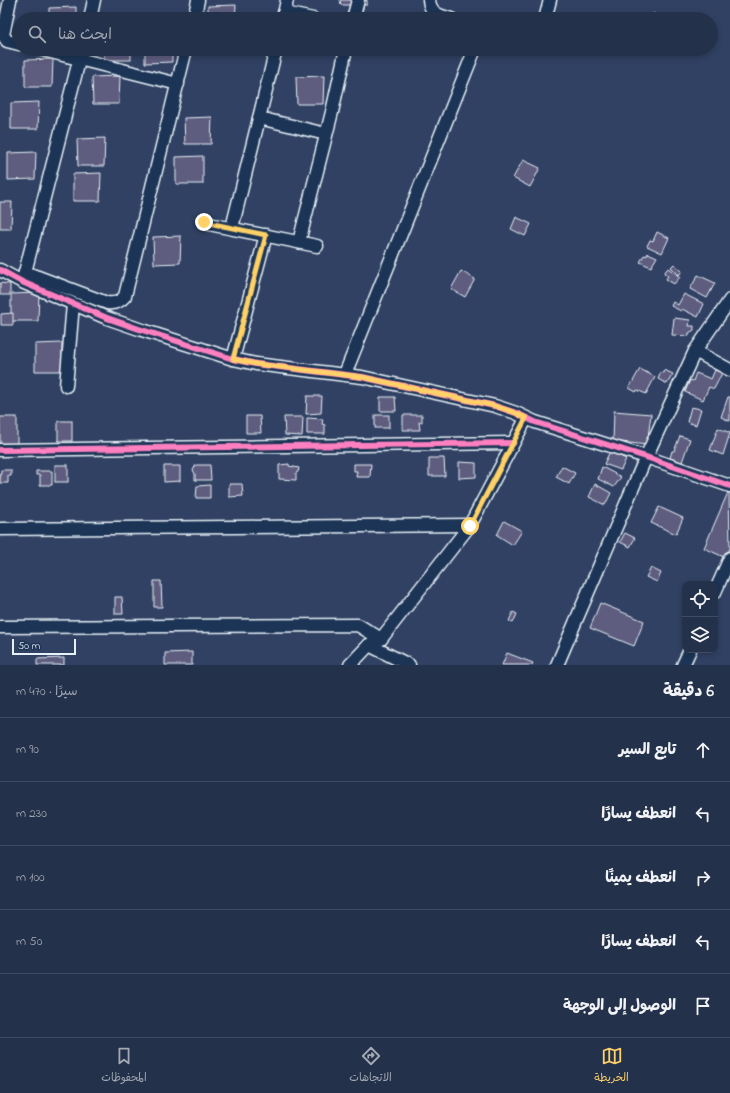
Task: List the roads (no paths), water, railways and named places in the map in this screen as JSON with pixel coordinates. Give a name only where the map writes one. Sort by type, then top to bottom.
[{"type":"street","points":[[10,0],[3,35],[8,41],[12,42]]},
{"type":"street","points":[[91,12],[94,0]]},
{"type":"street","points":[[195,12],[198,0]]},
{"type":"street","points":[[284,12],[287,0]]},
{"type":"street","points":[[355,12],[358,0]]},
{"type":"street","points":[[429,0],[434,12]]},
{"type":"street","points":[[547,12],[550,0]]},
{"type":"street","points":[[24,277],[80,56]]},
{"type":"street","points":[[87,56],[178,84]]},
{"type":"street","points":[[0,270],[107,303],[115,303],[122,299],[126,292],[184,56]]},
{"type":"street","points":[[232,228],[274,56]]},
{"type":"street","points":[[298,242],[344,56]]},
{"type":"street","points":[[345,374],[472,56]]},
{"type":"street","points":[[259,118],[326,134]]},
{"type":"street","points":[[204,222],[317,246]]},
{"type":"street","points":[[233,359],[266,235]]},
{"type":"street","points":[[24,277],[73,304],[128,325],[233,359],[271,366],[345,374],[495,406],[516,413],[544,426],[646,457],[730,486]]},
{"type":"street","points":[[558,665],[646,457],[695,351],[730,300]]},
{"type":"street","points":[[66,386],[73,304]]},
{"type":"street","points":[[695,351],[730,370]]},
{"type":"street","points":[[350,665],[369,645],[381,639],[470,526],[526,418]]},
{"type":"street","points":[[0,450],[513,443]]},
{"type":"street","points":[[0,529],[470,526]]},
{"type":"street","points":[[718,585],[730,558]]},
{"type":"street","points":[[0,627],[358,625],[381,639]]},
{"type":"street","points":[[369,645],[409,665]]},
{"type":"street","points":[[683,665],[689,653]]}]
